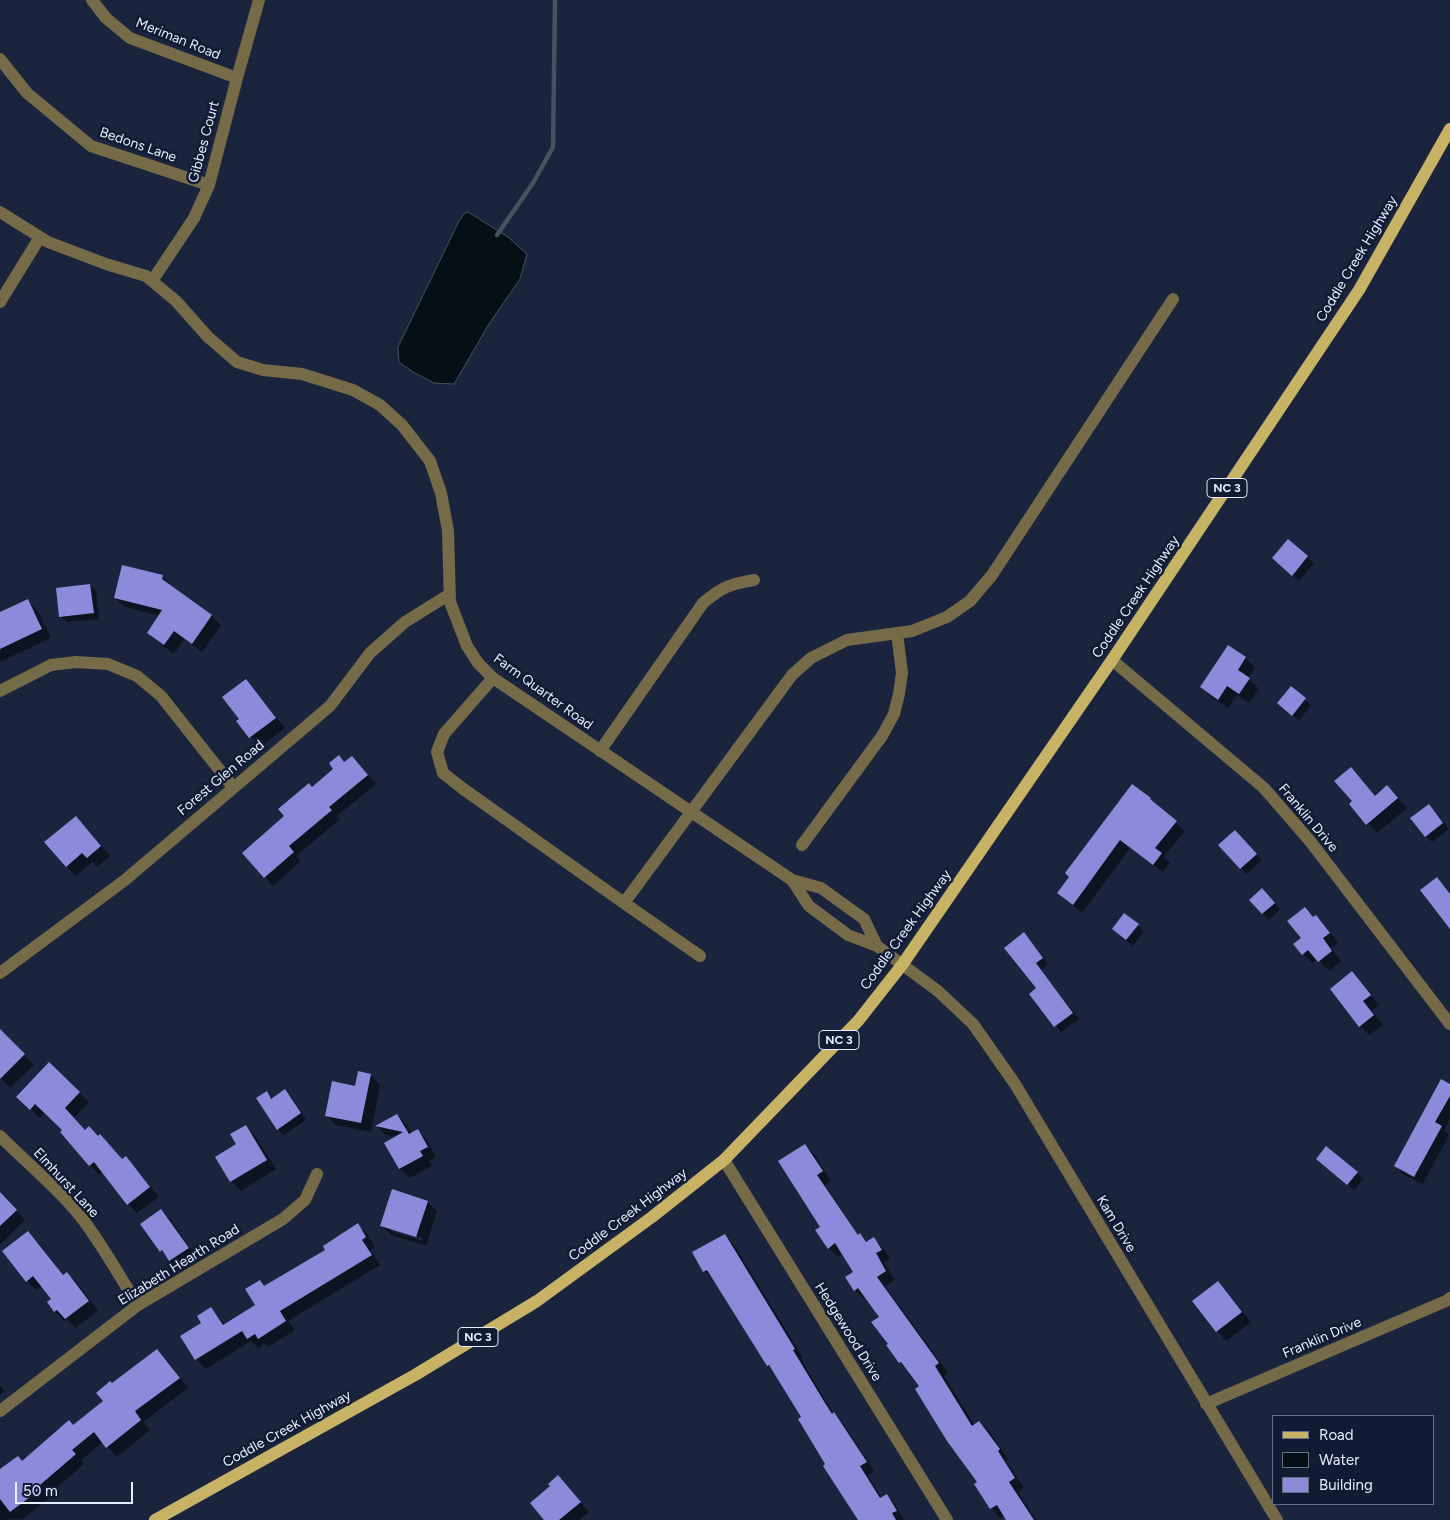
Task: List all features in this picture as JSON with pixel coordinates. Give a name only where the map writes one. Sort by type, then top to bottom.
[{"type":"main road","name":"Coddle Creek Highway","points":[[156,1520],[416,1375],[537,1301],[652,1217],[724,1160],[858,1021],[902,965],[1112,660],[1359,290],[1450,129]]},
{"type":"street","name":"Meriman Road","points":[[92,0],[106,18],[130,38],[237,78]]},
{"type":"street","name":"Gibbes Court","points":[[152,281],[194,218],[209,185],[259,0]]},
{"type":"street","name":"Bedons Lane","points":[[0,59],[27,93],[91,146],[209,185]]},
{"type":"street","name":"Farm Quarter Road","points":[[0,212],[48,242],[98,261],[146,276],[176,301],[208,337],[237,362],[263,370],[302,374],[353,390],[380,405],[402,425],[430,461],[441,493],[448,531],[450,602],[467,646],[478,662],[493,678],[792,880],[821,888],[864,918],[877,946]]},
{"type":"street","points":[[0,302],[40,237]]},
{"type":"street","points":[[624,903],[792,675],[811,658],[847,640],[912,631],[947,617],[970,601],[992,575],[1173,299]]},
{"type":"street","points":[[600,751],[703,603],[718,590],[735,583],[754,580]]},
{"type":"street","name":"Forest Glen Road","points":[[0,973],[125,880],[330,706],[370,653],[405,622],[450,594]]},
{"type":"street","points":[[802,845],[882,736],[894,714],[902,673],[897,633]]},
{"type":"street","name":"Franklin Drive","points":[[1112,660],[1264,788],[1310,841],[1450,1024]]},
{"type":"street","points":[[0,691],[51,666],[76,662],[108,664],[137,676],[161,696],[234,787]]},
{"type":"street","points":[[493,678],[444,734],[438,752],[444,773],[462,788],[700,956]]},
{"type":"street","name":"Farm Quarter Road","points":[[792,880],[810,906],[848,935],[877,946],[902,965]]},
{"type":"street","name":"Kam Drive","points":[[902,965],[938,991],[972,1024],[1015,1084],[1277,1520]]},
{"type":"street","name":"Elmhurst Lane","points":[[0,1136],[51,1185],[83,1220],[138,1305]]},
{"type":"street","name":"Hedgewood Drive","points":[[724,1160],[946,1520]]},
{"type":"street","name":"Elizabeth Hearth Road","points":[[0,1411],[138,1305],[283,1219],[305,1200],[317,1174]]},
{"type":"street","name":"Franklin Drive","points":[[1206,1404],[1450,1298]]},
{"type":"water","points":[[468,212],[508,237],[527,254],[520,279],[489,324],[454,384],[434,383],[399,362],[398,347],[459,221]]},
{"type":"building","points":[[1288,539],[1308,556],[1292,576],[1272,558]]},
{"type":"building","points":[[122,565],[163,575],[162,579],[212,615],[192,644],[174,631],[164,645],[147,633],[162,610],[114,598]]},
{"type":"building","points":[[90,584],[94,613],[59,617],[56,588]]},
{"type":"building","points":[[28,599],[42,629],[0,649],[0,612]]},
{"type":"building","points":[[1228,645],[1246,657],[1238,670],[1250,678],[1239,694],[1227,686],[1218,700],[1200,687]]},
{"type":"building","points":[[246,679],[276,718],[249,738],[236,721],[239,719],[222,697]]},
{"type":"building","points":[[1291,686],[1306,698],[1292,716],[1277,703]]},
{"type":"building","points":[[339,755],[344,762],[352,756],[368,775],[329,807],[332,810],[289,846],[294,852],[264,878],[242,853],[284,816],[278,809],[309,783],[312,787],[333,769],[329,763]]},
{"type":"building","points":[[1351,767],[1375,796],[1387,785],[1398,798],[1366,825],[1349,804],[1352,801],[1334,781]]},
{"type":"building","points":[[1132,784],[1177,821],[1155,848],[1162,853],[1153,865],[1120,840],[1073,905],[1057,893],[1069,877],[1065,873]]},
{"type":"building","points":[[1429,804],[1443,823],[1425,837],[1410,818]]},
{"type":"building","points":[[76,816],[101,846],[87,858],[82,853],[66,867],[44,842]]},
{"type":"building","points":[[1235,830],[1257,854],[1240,869],[1218,845]]},
{"type":"building","points":[[1437,877],[1450,894],[1450,929],[1420,890]]},
{"type":"building","points":[[1262,888],[1275,903],[1262,914],[1249,900]]},
{"type":"building","points":[[1305,907],[1313,917],[1316,915],[1330,933],[1323,938],[1332,951],[1318,962],[1308,950],[1302,955],[1293,944],[1301,938],[1287,921]]},
{"type":"building","points":[[1124,913],[1139,924],[1126,940],[1112,929]]},
{"type":"building","points":[[1024,932],[1043,958],[1036,963],[1073,1013],[1054,1027],[1029,994],[1036,988],[1004,948]]},
{"type":"building","points":[[1352,971],[1371,995],[1363,1001],[1374,1015],[1359,1027],[1330,989]]},
{"type":"building","points":[[0,1029],[25,1054],[0,1079]]},
{"type":"building","points":[[49,1062],[80,1092],[65,1108],[85,1130],[89,1126],[98,1136],[100,1134],[122,1159],[126,1156],[150,1187],[127,1205],[94,1162],[89,1166],[60,1132],[62,1130],[35,1104],[30,1110],[16,1097]]},
{"type":"building","points":[[358,1071],[371,1074],[361,1123],[325,1116],[332,1081],[355,1086]]},
{"type":"building","points":[[1441,1079],[1450,1084],[1450,1096],[1435,1122],[1442,1126],[1414,1177],[1394,1166]]},
{"type":"building","points":[[285,1089],[301,1113],[277,1130],[256,1098],[267,1091],[271,1099]]},
{"type":"building","points":[[397,1114],[409,1134],[418,1129],[428,1147],[420,1151],[423,1156],[399,1169],[384,1143],[403,1132],[375,1126]]},
{"type":"building","points":[[246,1125],[267,1160],[230,1182],[215,1157],[236,1144],[230,1134]]},
{"type":"building","points":[[805,1144],[823,1171],[817,1175],[858,1235],[860,1233],[866,1242],[874,1237],[882,1250],[876,1253],[886,1271],[877,1277],[939,1363],[935,1366],[972,1426],[979,1421],[1000,1449],[998,1451],[1015,1478],[1009,1482],[1034,1520],[1006,1520],[997,1505],[990,1509],[974,1484],[977,1482],[947,1441],[915,1389],[919,1386],[901,1362],[899,1363],[886,1345],[888,1344],[871,1322],[879,1317],[858,1288],[854,1291],[845,1277],[853,1272],[835,1243],[828,1249],[815,1230],[820,1227],[778,1161]]},
{"type":"building","points":[[1326,1146],[1358,1172],[1347,1185],[1316,1159]]},
{"type":"building","points":[[392,1189],[428,1201],[416,1237],[380,1226]]},
{"type":"building","points":[[0,1192],[17,1210],[0,1226]]},
{"type":"building","points":[[161,1209],[189,1248],[169,1261],[162,1250],[160,1252],[140,1224]]},
{"type":"building","points":[[358,1223],[366,1237],[362,1240],[372,1255],[280,1311],[286,1321],[258,1339],[255,1334],[247,1339],[242,1331],[195,1360],[180,1336],[201,1323],[197,1316],[211,1307],[223,1325],[255,1305],[245,1289],[260,1280],[264,1286],[325,1250],[323,1246]]},
{"type":"building","points":[[28,1231],[63,1275],[67,1272],[89,1301],[65,1319],[57,1310],[54,1312],[47,1302],[51,1299],[33,1276],[26,1282],[2,1251]]},
{"type":"building","points":[[725,1234],[795,1349],[793,1350],[825,1403],[832,1414],[834,1412],[867,1462],[860,1466],[880,1498],[887,1494],[897,1511],[892,1513],[896,1520],[858,1520],[823,1466],[825,1464],[798,1419],[801,1417],[769,1365],[767,1366],[707,1270],[703,1272],[692,1252]]},
{"type":"building","points":[[1218,1281],[1242,1312],[1216,1332],[1192,1301]]},
{"type":"building","points":[[157,1349],[180,1378],[135,1411],[141,1420],[106,1448],[94,1432],[72,1450],[76,1454],[40,1485],[42,1488],[10,1512],[0,1499],[0,1469],[18,1456],[22,1461],[69,1420],[73,1425],[103,1401],[96,1393],[110,1381],[112,1383]]},
{"type":"building","points":[[558,1475],[581,1502],[559,1520],[544,1520],[530,1503],[550,1486],[548,1484]]},
{"type":"waterway","points":[[497,235],[533,183],[553,147],[555,0]]}]
